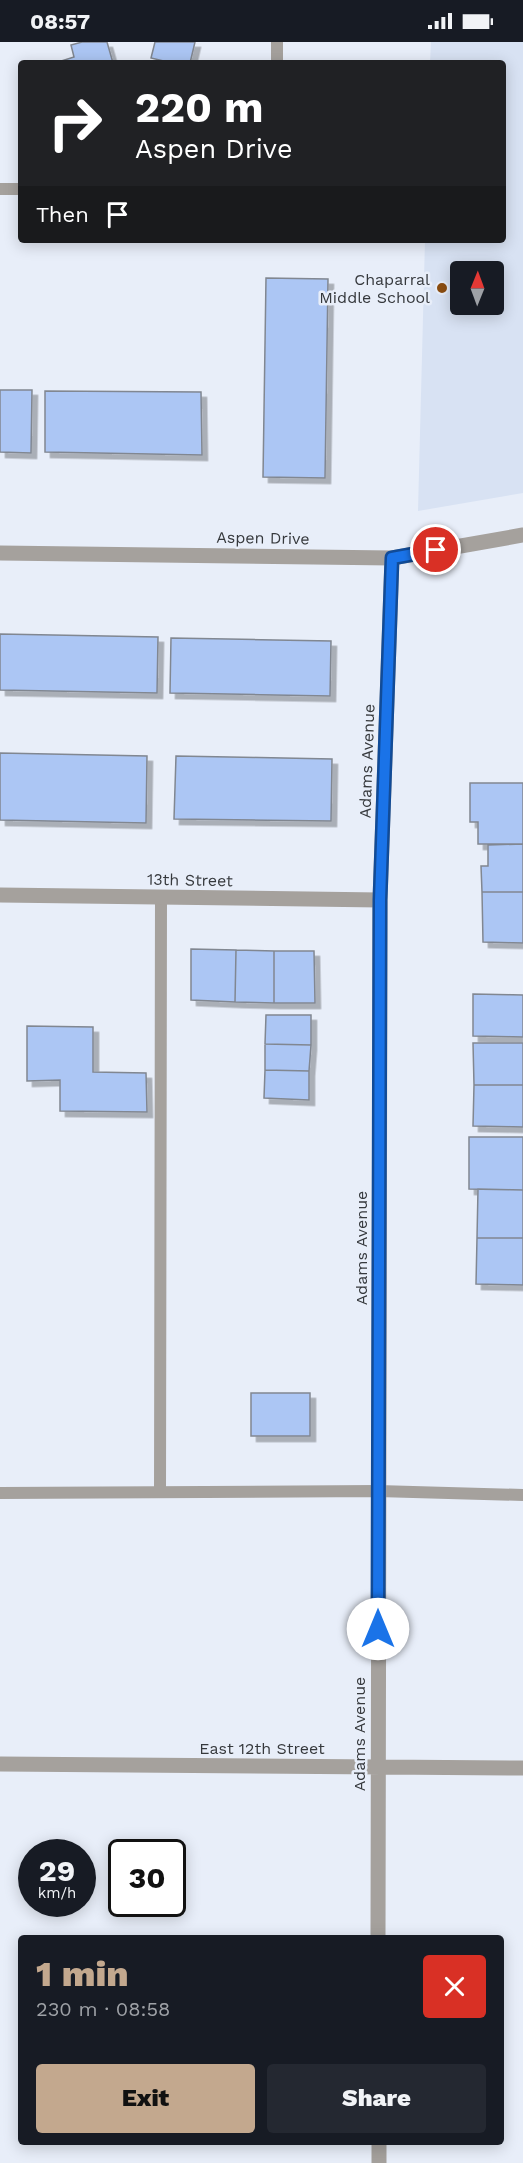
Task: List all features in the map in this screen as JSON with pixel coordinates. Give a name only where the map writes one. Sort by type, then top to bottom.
[{"type":"street","name":"Aspen Drive","points":[[0,553],[392,558],[523,535]]},
{"type":"street","name":"Adams Avenue","points":[[378,1935],[380,900],[392,558]]},
{"type":"street","name":"13th Street","points":[[0,895],[380,900]]},
{"type":"street","name":"East 12th Street","points":[[0,1764],[523,1768]]},
{"type":"street","points":[[379,2145],[379,2163]]},
{"type":"lane","points":[[277,42],[277,60]]},
{"type":"lane","points":[[0,189],[18,189]]},
{"type":"lane","points":[[160,1492],[161,897]]},
{"type":"lane","points":[[0,1493],[378,1491],[523,1496]]},
{"type":"shaded area","name":"Chaparral Middle School","points":[[431,42],[523,42],[523,493],[418,511],[425,243],[506,243],[506,60],[430,60]]},
{"type":"building","points":[[82,42],[107,42],[112,60],[64,60],[74,57],[71,45]]},
{"type":"building","points":[[155,42],[195,42],[191,60],[151,58]]},
{"type":"building","points":[[266,278],[328,279],[325,478],[263,477]]},
{"type":"building","points":[[0,390],[32,390],[31,453],[0,452]]},
{"type":"building","points":[[45,391],[201,392],[202,455],[45,452]]},
{"type":"building","points":[[0,634],[158,637],[157,693],[0,690]]},
{"type":"building","points":[[171,638],[331,641],[330,696],[170,693]]},
{"type":"building","points":[[0,753],[147,756],[146,823],[0,820]]},
{"type":"building","points":[[176,756],[332,759],[331,821],[174,819]]},
{"type":"building","points":[[470,783],[523,783],[523,844],[478,844],[478,822],[470,822]]},
{"type":"building","points":[[523,844],[523,892],[482,892],[481,866],[488,866],[488,845]]},
{"type":"building","points":[[482,892],[523,892],[523,943],[483,942]]},
{"type":"building","points":[[191,949],[236,950],[235,1002],[191,1000]]},
{"type":"building","points":[[236,950],[274,951],[274,1003],[235,1002]]},
{"type":"building","points":[[274,951],[314,951],[315,1003],[274,1003]]},
{"type":"building","points":[[473,994],[523,995],[523,1037],[473,1036]]},
{"type":"building","points":[[266,1015],[311,1015],[311,1045],[265,1044]]},
{"type":"building","points":[[27,1026],[93,1027],[93,1072],[146,1073],[147,1112],[60,1111],[60,1080],[27,1081]]},
{"type":"building","points":[[473,1043],[523,1043],[523,1085],[474,1085]]},
{"type":"building","points":[[265,1044],[311,1045],[309,1071],[265,1070]]},
{"type":"building","points":[[265,1070],[309,1071],[309,1100],[264,1098]]},
{"type":"building","points":[[474,1085],[523,1085],[523,1127],[473,1126]]},
{"type":"building","points":[[469,1137],[523,1137],[523,1190],[469,1189]]},
{"type":"building","points":[[478,1189],[523,1190],[523,1238],[477,1238]]},
{"type":"building","points":[[477,1238],[523,1238],[523,1285],[476,1284]]},
{"type":"building","points":[[251,1393],[310,1393],[310,1436],[251,1436]]},
{"type":"place","name":"Chaparral Middle School","points":[[442,288]]},
{"type":"route","points":[[378,1629],[380,900],[392,558],[436,550]]}]
